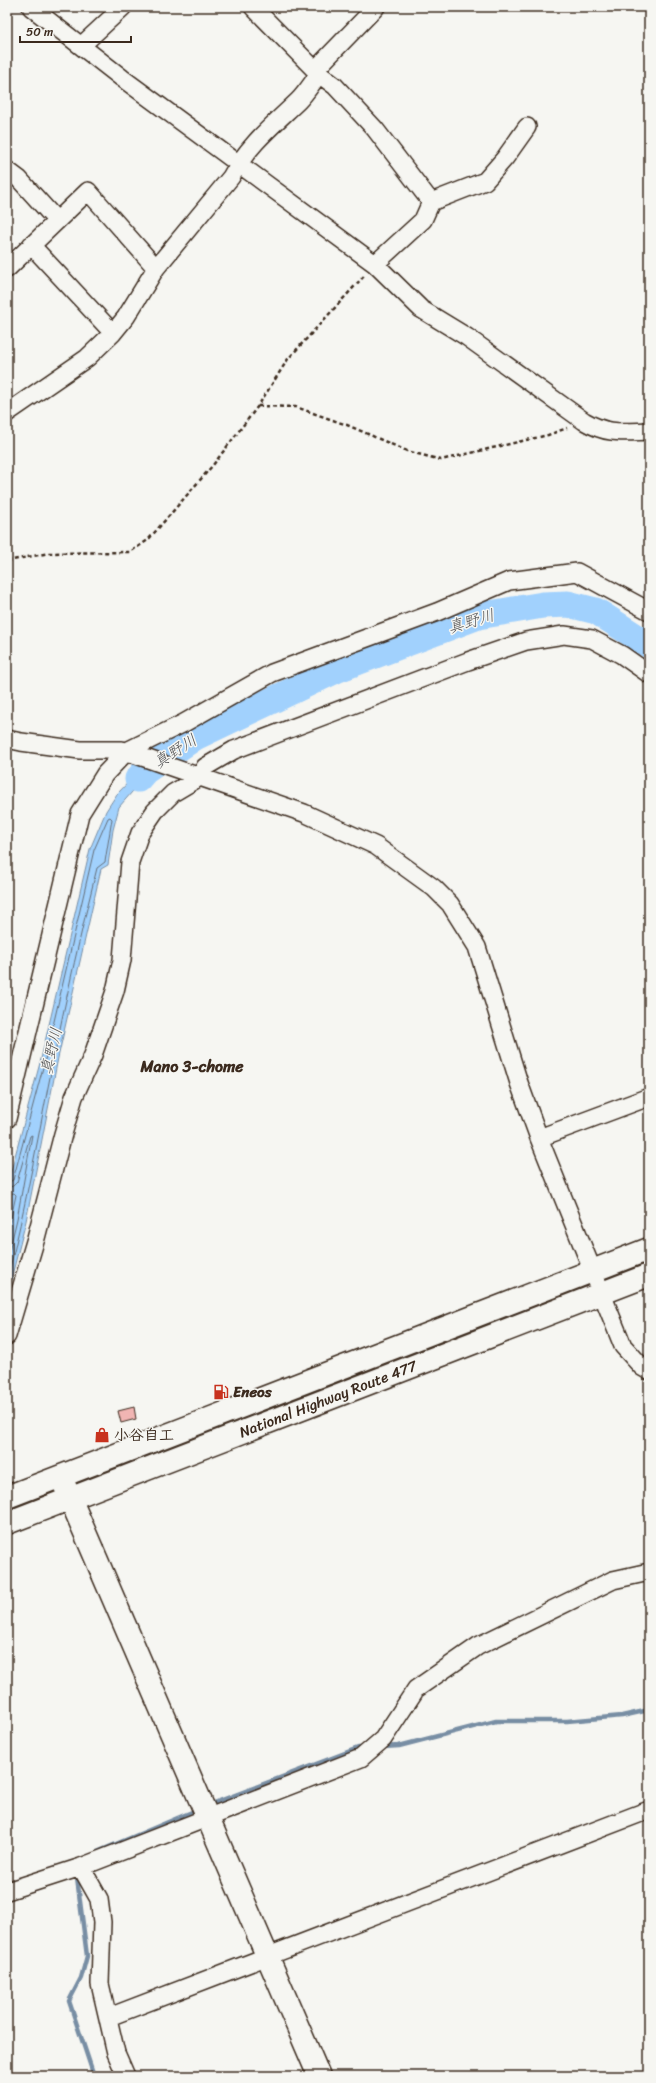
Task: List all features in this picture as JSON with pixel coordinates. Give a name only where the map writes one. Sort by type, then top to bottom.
[{"type":"main road","name":"National Highway Route 477","points":[[7,1497],[649,1250]]},
{"type":"main road","name":"National Highway Route 477","points":[[7,1522],[649,1275]]},
{"type":"main road","points":[[61,1477],[320,2076]]},
{"type":"street","points":[[31,7],[151,100],[239,162],[375,264],[421,309],[467,337],[584,421],[598,429],[613,433],[649,431]]},
{"type":"street","points":[[81,46],[123,7]]},
{"type":"street","points":[[253,7],[317,72],[335,86],[375,129],[431,202]]},
{"type":"street","points":[[7,413],[87,358],[113,333],[126,317],[156,268],[231,177],[239,162],[276,119],[299,100],[317,72],[376,7]]},
{"type":"street","points":[[375,264],[423,220],[431,202],[485,181],[505,158],[527,127]]},
{"type":"street","points":[[7,170],[19,179],[57,221]]},
{"type":"street","points":[[7,269],[88,192],[156,268]]},
{"type":"street","points":[[31,245],[113,333]]},
{"type":"street","points":[[7,1119],[80,814],[105,774],[132,753],[272,673],[437,612],[508,582],[577,572],[649,611]]},
{"type":"street","points":[[7,1336],[36,1238],[65,1126],[115,991],[122,960],[130,862],[140,833],[155,811],[194,775],[234,750],[468,661],[526,641],[564,635],[592,639],[622,655],[649,674]]},
{"type":"street","points":[[7,739],[80,750],[105,749],[132,753],[304,813],[376,846],[434,888],[450,904],[477,947],[519,1082],[539,1138],[592,1271],[623,1346],[642,1367],[649,1371]]},
{"type":"street","points":[[539,1138],[649,1097]]},
{"type":"street","points":[[7,1890],[81,1867],[361,1758],[383,1739],[416,1689],[478,1646],[613,1580],[649,1572]]},
{"type":"street","points":[[109,2017],[649,1810]]},
{"type":"street","points":[[81,1867],[99,1899],[102,1922],[100,1984],[109,2017],[116,2053],[126,2076]]},
{"type":"path","points":[[7,561],[49,553],[130,552],[148,540],[213,465],[258,406],[288,359],[375,264]]},
{"type":"path","points":[[258,406],[296,407],[347,425],[407,452],[441,460],[548,435],[584,421]]},
{"type":"water","points":[[144,766],[152,769],[119,807],[113,830],[108,865],[101,869],[58,1058],[26,1221],[7,1295],[7,1186],[41,1059],[90,849],[106,811],[117,794]]},
{"type":"building","points":[[134,1407],[136,1419],[121,1423],[118,1411]]},
{"type":"waterway","name":"真野川","points":[[138,779],[145,771],[195,737],[338,669],[478,616],[543,605],[568,604],[596,611],[649,645]]},
{"type":"waterway","points":[[383,1747],[399,1746],[496,1721],[567,1721],[622,1716],[649,1710]]},
{"type":"waterway","points":[[209,1805],[358,1748],[366,1748]]},
{"type":"waterway","points":[[97,1852],[199,1809]]},
{"type":"waterway","points":[[79,1873],[77,1878],[87,1956],[81,1978],[69,2001],[94,2076]]},
{"type":"place","name":"Eneos","points":[[221,1392]]},
{"type":"place","name":"小谷自工","points":[[102,1435]]},
{"type":"district","name":"Mano 3-chome","points":[[192,1066]]}]
